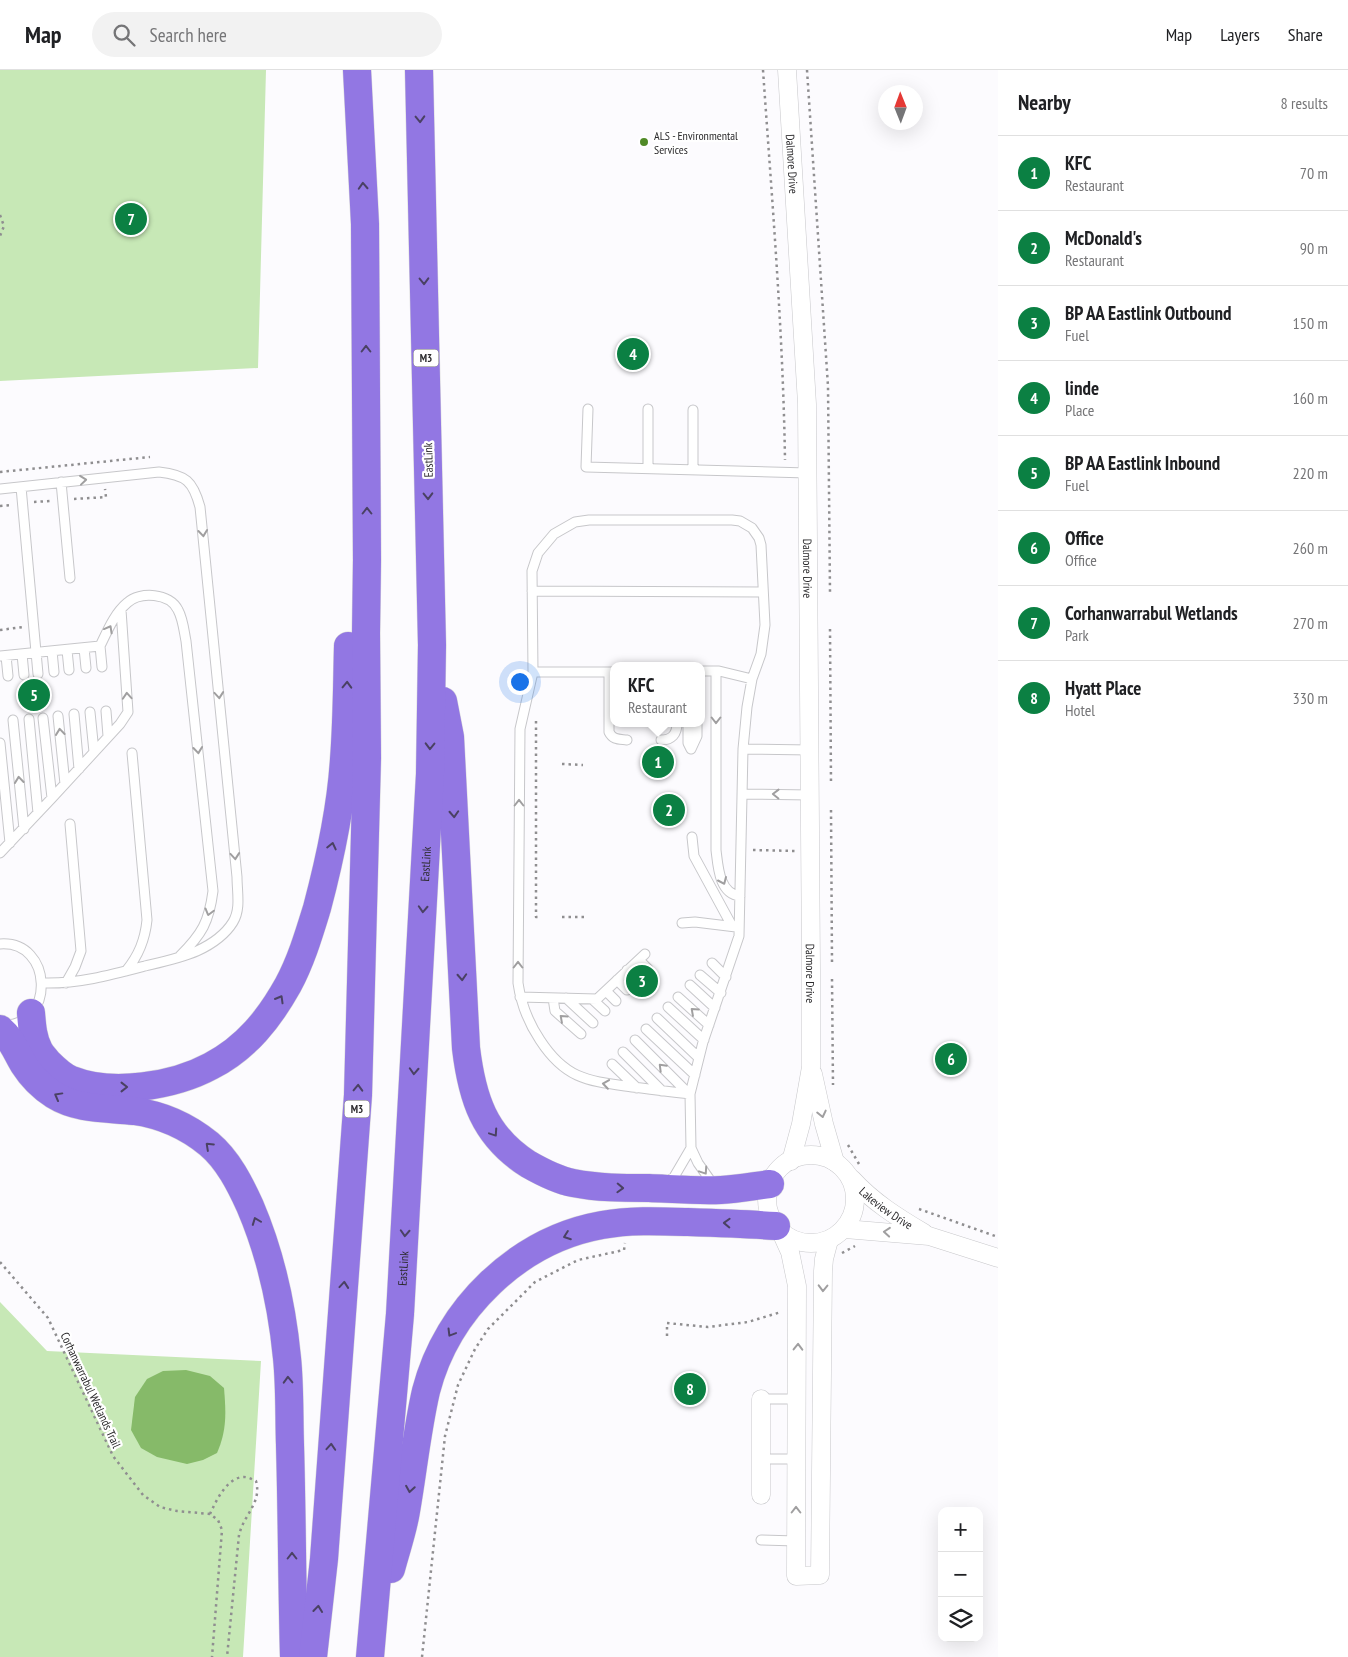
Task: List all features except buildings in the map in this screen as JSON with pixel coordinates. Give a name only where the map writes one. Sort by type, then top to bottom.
[{"type":"highway","name":"M3","points":[[313,1657],[324,1558],[358,1094],[367,758],[367,560],[365,224],[358,70]]},
{"type":"highway","name":"EastLink","points":[[370,1649],[400,1314],[430,774],[432,645],[419,70]]},
{"type":"highway","points":[[31,1013],[32,1029],[39,1051],[55,1069],[71,1080],[96,1086],[128,1087],[158,1085],[186,1078],[212,1066],[232,1053],[251,1038],[263,1024],[289,983],[302,953],[335,834],[344,759],[349,608],[367,560]]},
{"type":"highway","points":[[432,645],[450,737],[466,1048],[472,1084],[482,1112],[500,1142],[540,1172],[571,1183],[592,1186],[722,1190],[770,1184]]},
{"type":"highway","points":[[0,1029],[13,1043],[24,1065],[38,1082],[55,1095],[72,1104],[91,1108],[137,1112],[170,1120],[190,1130],[211,1146],[240,1184],[269,1257],[279,1298],[287,1359],[294,1657]]},
{"type":"highway","points":[[370,1649],[406,1513],[426,1390],[431,1374],[445,1343],[469,1305],[490,1283],[518,1260],[555,1240],[601,1226],[653,1221],[779,1229]]},
{"type":"street","name":"Dalmore Drive","points":[[787,70],[807,391],[811,1067],[801,1124],[790,1161]]},
{"type":"street","name":"Dalmore Drive","points":[[811,1067],[824,1124],[849,1169]]},
{"type":"street","points":[[779,1229],[792,1239],[804,1243],[829,1240],[845,1229],[855,1208],[855,1196],[849,1169],[824,1158],[801,1156],[790,1161],[775,1175],[767,1195],[771,1217],[790,1252],[797,1286],[796,1576],[820,1576],[823,1271],[829,1240]]},
{"type":"street","name":"Lakeview Drive","points":[[849,1169],[866,1195],[885,1210],[929,1236],[998,1258]]},
{"type":"street","name":"Lakeview Drive","points":[[845,1229],[929,1236]]},
{"type":"street","points":[[761,1399],[761,1496]]},
{"type":"street","points":[[796,1459],[821,1460]]},
{"type":"lane","points":[[588,409],[586,467],[808,473]]},
{"type":"lane","points":[[648,409],[648,468]]},
{"type":"lane","points":[[693,410],[693,469]]},
{"type":"lane","points":[[0,488],[159,472],[172,473],[187,480],[196,490],[200,507],[236,867],[237,912],[233,923],[212,942],[197,951],[178,958],[101,978],[66,983],[43,983]]},
{"type":"lane","points":[[61,482],[70,578]]},
{"type":"lane","points":[[21,487],[38,674]]},
{"type":"lane","points":[[690,1094],[585,1080],[564,1068],[548,1052],[536,1034],[520,997],[518,983],[520,729],[533,672],[532,571],[538,553],[554,534],[575,522],[589,520],[732,520],[747,524],[752,528],[759,538],[761,545],[765,624],[761,654],[752,679],[746,707],[743,748],[740,896],[736,927],[737,944],[704,1040],[690,1094],[691,1148],[710,1180],[722,1190]]},
{"type":"lane","points":[[532,591],[764,592]]},
{"type":"lane","points":[[102,667],[100,646],[121,610],[128,602],[145,595],[159,596],[170,600],[178,609],[186,641],[213,891],[210,913],[200,935],[178,958]]},
{"type":"lane","points":[[0,853],[79,769],[128,712],[121,610]]},
{"type":"lane","points":[[8,676],[3,656],[100,646]]},
{"type":"lane","points":[[84,648],[86,668]]},
{"type":"lane","points":[[67,650],[69,670]]},
{"type":"lane","points":[[52,652],[54,672]]},
{"type":"lane","points":[[22,654],[24,675]]},
{"type":"lane","points":[[705,672],[716,671],[752,679]]},
{"type":"lane","points":[[716,671],[716,850],[722,881],[730,893],[740,896]]},
{"type":"lane","points":[[533,672],[610,672]]},
{"type":"lane","points":[[610,702],[609,732],[617,740],[626,740]]},
{"type":"lane","points":[[106,711],[108,736]]},
{"type":"lane","points":[[90,712],[94,752]]},
{"type":"lane","points":[[74,714],[79,769]]},
{"type":"lane","points":[[58,716],[65,784]]},
{"type":"lane","points":[[43,718],[52,798]]},
{"type":"lane","points":[[29,719],[38,813]]},
{"type":"lane","points":[[13,720],[24,828]]},
{"type":"lane","points":[[661,740],[669,739],[675,735],[677,727]]},
{"type":"lane","points":[[688,727],[688,743],[692,749],[697,727]]},
{"type":"lane","points":[[0,743],[10,842]]},
{"type":"lane","points":[[743,748],[810,750]]},
{"type":"lane","points":[[125,971],[139,954],[146,935],[148,920],[132,752]]},
{"type":"lane","points":[[742,794],[810,795]]},
{"type":"lane","points":[[66,983],[75,968],[80,951],[70,824]]},
{"type":"lane","points":[[692,837],[694,856],[736,927]]},
{"type":"lane","points":[[682,923],[695,922],[736,927]]},
{"type":"lane","points":[[0,944],[20,948],[32,956],[40,969],[43,983],[40,999],[31,1013],[20,1021],[8,1025],[0,1025]]},
{"type":"lane","points":[[520,997],[597,998],[642,957],[648,969]]},
{"type":"lane","points":[[712,963],[726,976]]},
{"type":"lane","points":[[627,970],[637,980]]},
{"type":"lane","points":[[700,974],[720,993]]},
{"type":"lane","points":[[616,980],[627,990]]},
{"type":"lane","points":[[690,985],[715,1008]]},
{"type":"lane","points":[[606,991],[616,1001]]},
{"type":"lane","points":[[678,997],[709,1025]]},
{"type":"lane","points":[[553,998],[555,1011],[581,1034]]},
{"type":"lane","points":[[566,998],[593,1024]]},
{"type":"lane","points":[[592,999],[605,1011]]},
{"type":"lane","points":[[668,1007],[704,1040]]},
{"type":"lane","points":[[657,1018],[699,1058]]},
{"type":"lane","points":[[646,1029],[695,1075]]},
{"type":"lane","points":[[635,1040],[690,1094]]},
{"type":"lane","points":[[623,1052],[662,1091]]},
{"type":"lane","points":[[612,1064],[637,1088]]},
{"type":"lane","points":[[659,1188],[674,1177],[691,1148]]},
{"type":"lane","points":[[761,1399],[797,1399]]},
{"type":"lane","points":[[761,1459],[796,1459]]},
{"type":"lane","points":[[761,1540],[796,1541]]},
{"type":"path","points":[[763,70],[784,402],[786,472]]},
{"type":"path","points":[[807,70],[828,386],[830,592]]},
{"type":"path","points":[[0,215],[4,226],[0,236]]},
{"type":"path","points":[[0,472],[150,457]]},
{"type":"path","points":[[830,628],[831,784]]},
{"type":"path","points":[[536,721],[536,917],[538,917]]},
{"type":"path","points":[[562,764],[583,765]]},
{"type":"path","points":[[831,810],[832,962]]},
{"type":"path","points":[[752,850],[796,851]]},
{"type":"path","points":[[562,917],[585,918]]},
{"type":"path","points":[[832,979],[833,1089]]},
{"type":"path","points":[[846,1140],[855,1158],[849,1169]]},
{"type":"path","points":[[913,1207],[998,1237]]},
{"type":"path","points":[[422,1657],[445,1436],[458,1385],[475,1349],[488,1329],[535,1282],[578,1260],[624,1250],[625,1223]]},
{"type":"path","points":[[840,1258],[843,1252],[852,1247],[859,1246]]},
{"type":"path","name":"Corhanwarrabul Wetlands Trail","points":[[0,1262],[48,1318],[112,1456],[144,1495],[160,1507],[177,1511],[210,1514]]},
{"type":"path","points":[[667,1336],[667,1323],[708,1327],[748,1322],[782,1312]]},
{"type":"path","points":[[212,1657],[222,1530],[218,1520],[210,1514],[228,1486],[236,1479],[245,1477],[256,1481],[258,1490],[257,1499],[241,1526],[239,1535],[227,1657]]},
{"type":"shaded area","points":[[0,70],[266,70],[258,368],[0,381]]},
{"type":"shaded area","points":[[0,1302],[47,1351],[261,1361],[243,1657],[0,1657]]},
{"type":"shaded area","points":[[186,1370],[210,1376],[224,1388],[225,1413],[223,1437],[217,1453],[203,1460],[187,1464],[157,1457],[141,1448],[131,1430],[135,1397],[147,1379],[163,1371]]},
{"type":"place","name":"ALS - Environmental Services","points":[[644,142]]},
{"type":"place","name":"Corhanwarrabul Wetlands","points":[[131,219]]},
{"type":"place","name":"linde","points":[[633,354]]},
{"type":"place","name":"BP AA Eastlink Inbound","points":[[34,695]]},
{"type":"place","name":"KFC","points":[[658,762]]},
{"type":"place","name":"McDonald's","points":[[669,810]]},
{"type":"place","name":"BP AA Eastlink Outbound","points":[[642,981]]},
{"type":"place","name":"Office","points":[[951,1059]]},
{"type":"place","name":"Hyatt Place","points":[[690,1389]]}]
